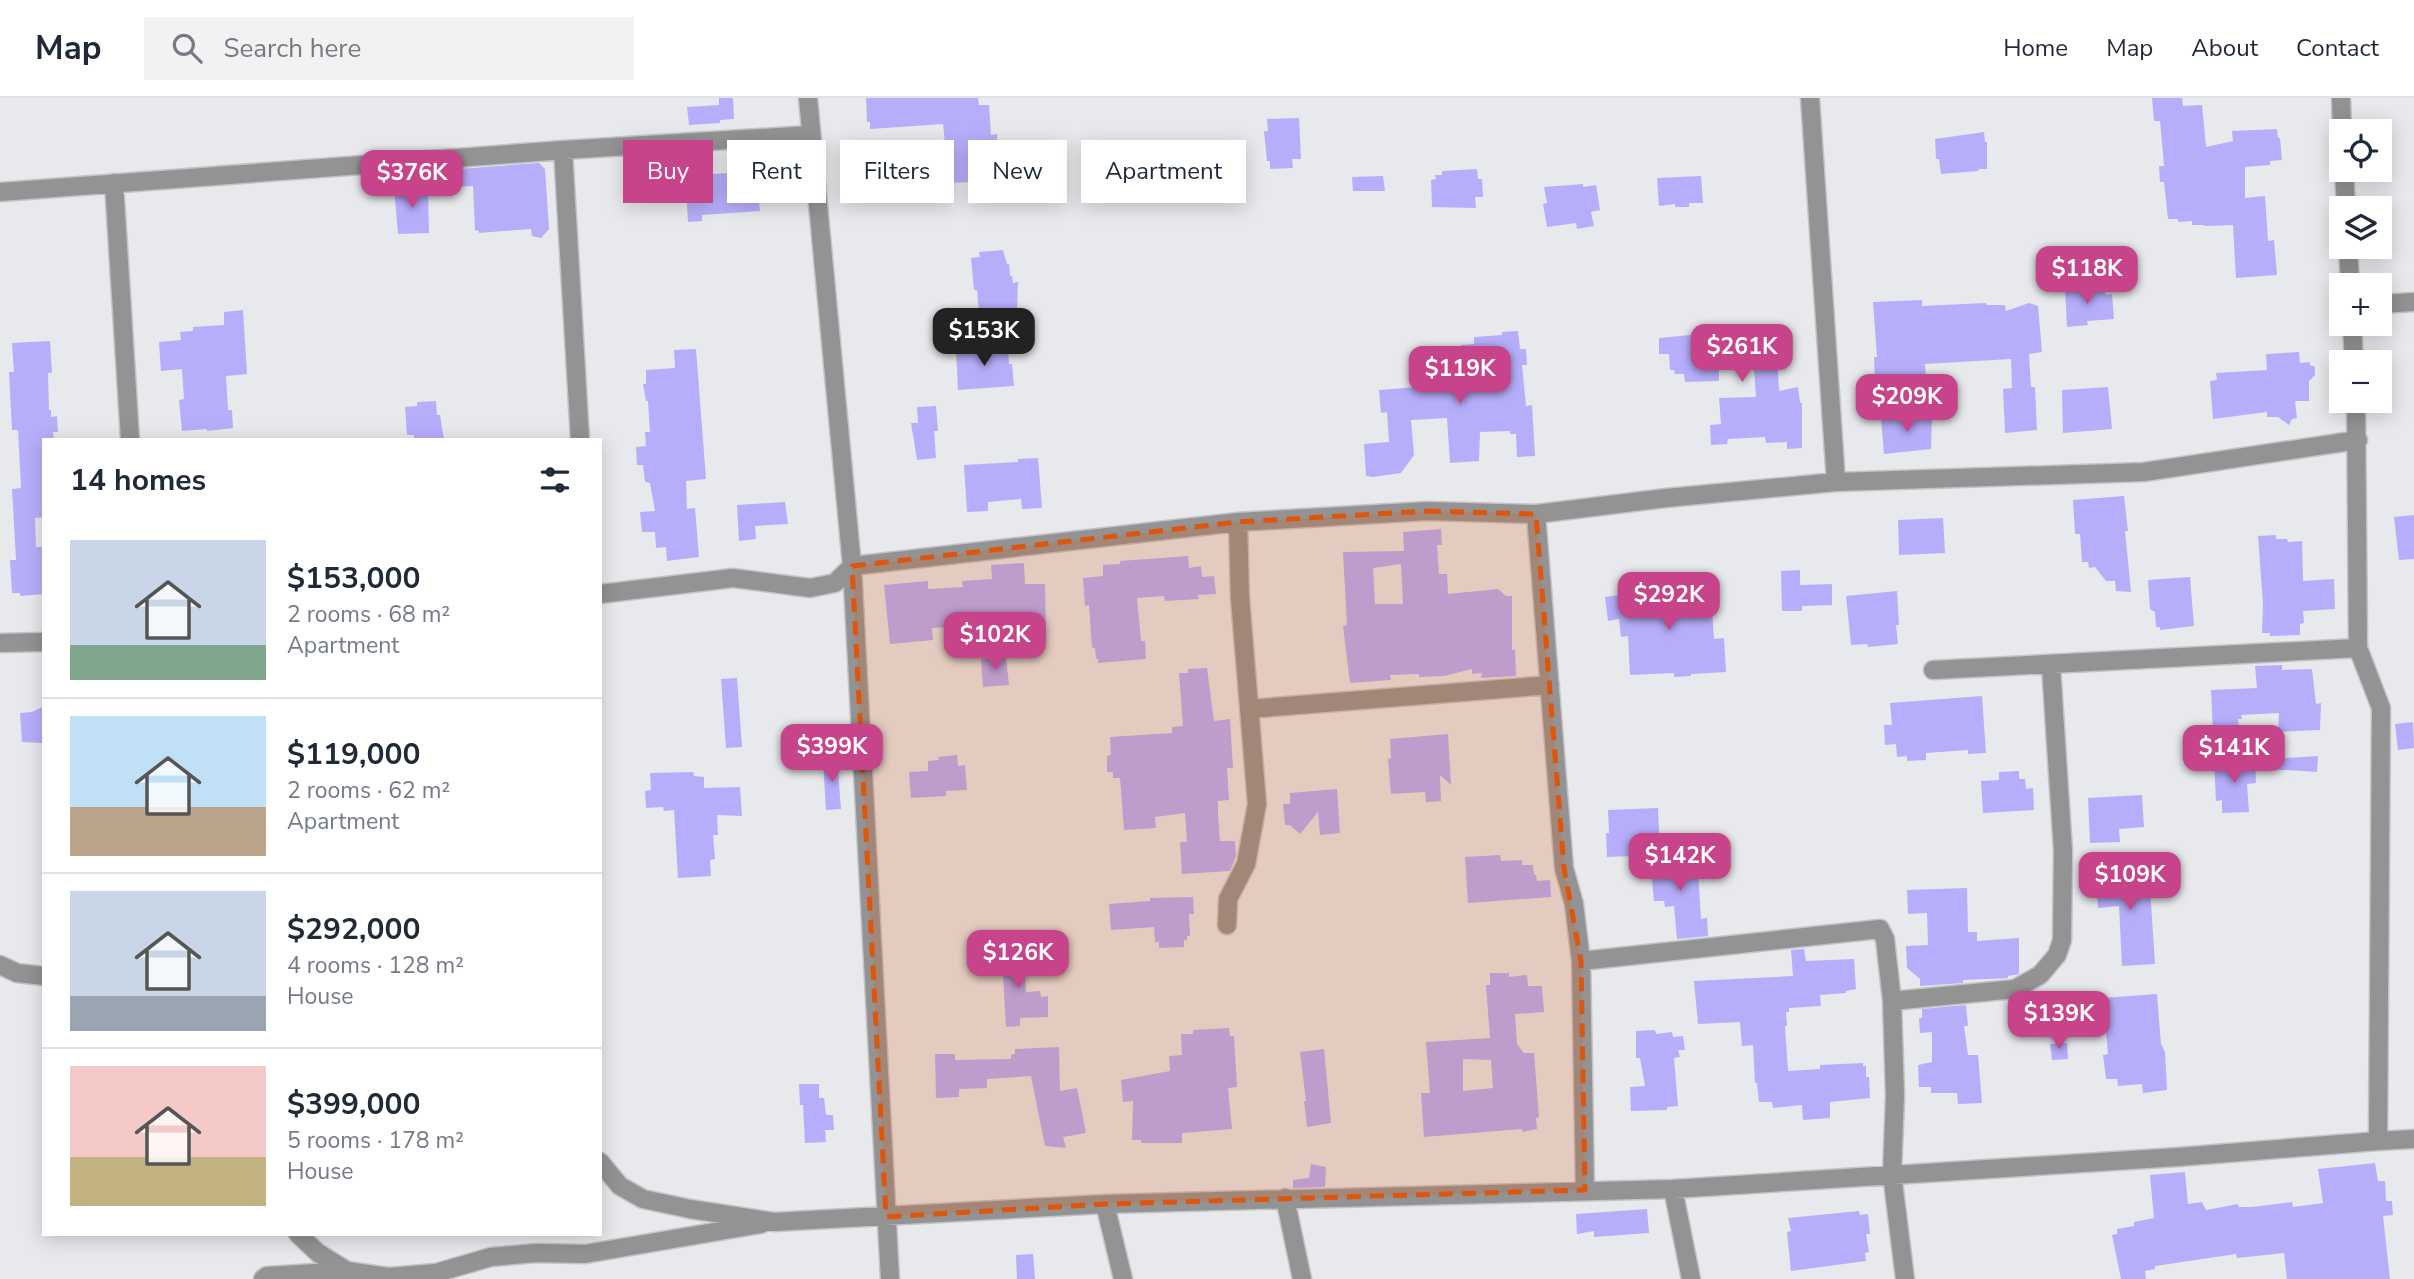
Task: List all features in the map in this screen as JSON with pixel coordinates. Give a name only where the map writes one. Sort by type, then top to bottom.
[{"type":"street","points":[[808,98],[852,566],[890,1279]]},
{"type":"street","points":[[1810,98],[1836,482]]},
{"type":"street","points":[[2341,98],[2342,119]]},
{"type":"street","points":[[0,192],[563,150],[810,135]]},
{"type":"street","points":[[563,150],[580,438]]},
{"type":"street","points":[[114,183],[130,438]]},
{"type":"street","points":[[2392,303],[2414,302]]},
{"type":"street","points":[[2357,413],[2358,648],[2381,708],[2378,1141]]},
{"type":"street","points":[[602,594],[733,578],[810,588],[835,583],[852,566],[1238,522],[1427,511],[1536,514],[1666,498],[1836,482],[2144,472],[2358,440]]},
{"type":"street","points":[[1536,514],[1564,868],[1574,904],[1581,961],[1585,1190]]},
{"type":"street","points":[[1227,925],[1228,899],[1245,864],[1257,804],[1240,598],[1238,522]]},
{"type":"street","points":[[0,643],[42,642]]},
{"type":"street","points":[[1933,670],[2051,666],[2358,648]]},
{"type":"street","points":[[1892,1001],[2015,989],[2040,975],[2057,955],[2062,940],[2063,851],[2051,666]]},
{"type":"street","points":[[1249,709],[1550,685]]},
{"type":"street","points":[[1581,961],[1880,929],[1885,939],[1892,1001],[1895,1096],[1892,1174],[1905,1279]]},
{"type":"street","points":[[0,965],[17,973],[42,976]]},
{"type":"street","points":[[261,1278],[347,1271],[388,1277],[436,1273],[491,1257],[537,1253],[585,1254],[634,1248],[774,1222],[1105,1203],[1673,1189],[2414,1139]]},
{"type":"street","points":[[602,1164],[620,1186],[643,1199],[774,1222]]},
{"type":"street","points":[[1673,1189],[1690,1279]]},
{"type":"street","points":[[1285,1198],[1302,1279]]},
{"type":"street","points":[[1105,1203],[1123,1279]]},
{"type":"street","points":[[300,1236],[318,1253],[347,1271]]},
{"type":"highlighted area","points":[[1427,511],[1536,514],[1564,868],[1581,961],[1585,1190],[1105,1204],[886,1217],[852,566],[1238,522]]},
{"type":"building","points":[[719,98],[733,98],[734,119],[720,120],[720,123],[689,125],[687,107],[719,105]]},
{"type":"building","points":[[866,98],[978,98],[979,105],[989,105],[991,135],[997,134],[997,140],[968,140],[968,182],[954,183],[954,140],[945,140],[943,124],[870,129],[870,122],[867,122]]},
{"type":"building","points":[[2152,98],[2182,98],[2183,106],[2202,105],[2206,147],[2233,141],[2232,131],[2277,129],[2282,160],[2270,161],[2270,165],[2245,167],[2245,198],[2265,196],[2268,241],[2274,240],[2277,275],[2236,278],[2233,225],[2192,225],[2192,221],[2178,222],[2178,219],[2168,219],[2164,182],[2160,182],[2159,166],[2164,166],[2160,121],[2154,121]]},
{"type":"building","points":[[1299,118],[1301,159],[1292,159],[1293,168],[1270,169],[1264,131],[1268,131],[1267,119]]},
{"type":"building","points":[[1984,132],[1987,142],[1987,169],[1941,174],[1939,159],[1936,159],[1935,139]]},
{"type":"building","points":[[539,163],[545,169],[549,229],[541,238],[532,236],[531,229],[479,233],[475,230],[473,186],[434,188],[432,171]]},
{"type":"building","points":[[1477,169],[1478,179],[1482,179],[1483,197],[1475,197],[1476,208],[1432,207],[1431,180],[1436,179],[1435,175],[1442,175],[1442,171]]},
{"type":"building","points":[[727,173],[727,203],[759,203],[760,211],[702,215],[702,221],[688,222],[687,203],[713,203],[713,174]]},
{"type":"building","points":[[1383,176],[1385,191],[1353,191],[1352,177]]},
{"type":"building","points":[[1701,176],[1703,203],[1689,203],[1689,207],[1675,207],[1675,204],[1659,206],[1657,178]]},
{"type":"building","points":[[1583,184],[1583,187],[1596,185],[1600,210],[1591,212],[1594,226],[1577,229],[1576,223],[1547,227],[1543,204],[1547,203],[1544,187]]},
{"type":"building","points":[[428,187],[429,233],[398,234],[394,188]]},
{"type":"building","points":[[1003,250],[1013,283],[1018,282],[1017,312],[979,313],[971,258],[980,257],[979,252]]},
{"type":"building","points":[[2094,286],[2095,292],[2105,291],[2106,295],[2112,294],[2114,319],[2087,321],[2088,325],[2067,327],[2065,287]]},
{"type":"building","points":[[1922,300],[1922,306],[1986,303],[2005,305],[2006,311],[2029,303],[2038,306],[2042,352],[2029,354],[2031,387],[2035,387],[2037,430],[2005,433],[2003,389],[2012,388],[2011,359],[1925,364],[1927,389],[1878,393],[1875,383],[1874,357],[1877,357],[1873,302]]},
{"type":"building","points":[[243,310],[247,374],[226,376],[228,410],[232,410],[233,428],[182,431],[179,400],[184,399],[182,369],[161,371],[159,342],[181,340],[180,332],[193,331],[193,327],[224,325],[224,312]]},
{"type":"building","points":[[1783,330],[1786,355],[1777,356],[1779,391],[1798,387],[1802,403],[1802,448],[1787,449],[1787,442],[1766,443],[1765,437],[1728,439],[1727,444],[1711,445],[1710,425],[1721,424],[1719,398],[1756,397],[1754,369],[1719,369],[1719,381],[1685,382],[1684,374],[1675,374],[1674,370],[1670,370],[1669,354],[1659,354],[1659,338],[1711,333],[1712,338],[1751,336],[1751,333]]},
{"type":"building","points":[[1518,331],[1520,349],[1526,349],[1527,365],[1522,365],[1526,406],[1532,405],[1535,456],[1517,457],[1516,434],[1510,434],[1510,431],[1480,432],[1479,461],[1450,463],[1447,418],[1411,420],[1414,455],[1401,473],[1366,476],[1364,444],[1389,442],[1387,412],[1381,413],[1379,390],[1431,386],[1430,375],[1458,373],[1456,361],[1463,360],[1461,345],[1474,344],[1474,337]]},
{"type":"building","points":[[50,341],[52,373],[48,373],[49,410],[51,417],[57,416],[58,432],[53,432],[54,438],[42,438],[42,517],[35,518],[36,547],[42,547],[42,594],[20,596],[20,593],[12,593],[10,560],[16,560],[12,489],[21,488],[18,430],[12,430],[9,372],[14,372],[12,343]]},
{"type":"building","points":[[980,344],[980,348],[1008,346],[1014,386],[958,390],[956,349]]},
{"type":"building","points":[[696,349],[706,479],[686,481],[687,509],[695,508],[699,557],[667,561],[666,547],[656,548],[655,532],[642,532],[640,512],[655,511],[650,483],[645,482],[643,465],[637,465],[636,447],[646,446],[645,432],[650,432],[648,401],[643,384],[646,384],[646,370],[675,368],[674,350]]},
{"type":"building","points":[[2299,352],[2300,363],[2310,362],[2310,365],[2315,367],[2315,375],[2309,381],[2309,401],[2295,401],[2297,418],[2292,419],[2289,425],[2278,417],[2267,417],[2267,412],[2213,419],[2210,381],[2217,380],[2216,373],[2267,370],[2266,354]]},
{"type":"building","points":[[2108,387],[2112,429],[2063,433],[2062,390]]},
{"type":"building","points":[[436,401],[444,438],[414,438],[414,435],[407,435],[405,407],[417,406],[417,402]]},
{"type":"building","points":[[936,406],[936,458],[917,460],[911,423],[918,423],[917,407]]},
{"type":"building","points":[[1932,416],[1931,449],[1884,454],[1881,418]]},
{"type":"building","points":[[1038,458],[1042,508],[1022,509],[1021,499],[988,502],[988,511],[967,512],[964,465]]},
{"type":"building","points":[[2124,496],[2131,592],[2116,591],[2115,581],[2106,581],[2095,567],[2089,568],[2088,562],[2082,562],[2080,534],[2075,534],[2073,500]]},
{"type":"building","points":[[785,502],[788,524],[755,526],[756,539],[739,541],[737,505]]},
{"type":"building","points":[[2414,515],[2414,559],[2399,560],[2394,517]]},
{"type":"building","points":[[1943,518],[1945,553],[1899,555],[1898,520]]},
{"type":"building","points":[[1441,529],[1442,545],[1437,545],[1439,574],[1447,574],[1448,594],[1498,589],[1506,596],[1512,596],[1512,650],[1515,650],[1516,676],[1481,678],[1482,673],[1472,674],[1472,669],[1444,676],[1390,675],[1391,680],[1350,683],[1343,626],[1347,625],[1343,552],[1404,551],[1403,532]],"holes":[[[1401,564],[1403,604],[1375,604],[1373,568]]]},
{"type":"building","points":[[2276,535],[2276,539],[2287,539],[2288,542],[2302,541],[2303,581],[2334,579],[2335,609],[2303,611],[2304,623],[2300,624],[2300,635],[2270,636],[2270,633],[2262,633],[2263,604],[2258,536]]},
{"type":"building","points":[[1188,556],[1189,568],[1201,566],[1202,577],[1214,576],[1216,594],[1198,595],[1199,599],[1165,601],[1164,596],[1137,598],[1141,641],[1145,641],[1146,659],[1098,663],[1095,648],[1092,648],[1089,605],[1085,606],[1083,578],[1103,576],[1103,565],[1120,564],[1120,561]]},
{"type":"building","points":[[1024,563],[1025,584],[1045,584],[1046,634],[996,636],[995,624],[932,628],[933,640],[890,644],[884,585],[928,581],[928,589],[963,587],[962,581],[992,579],[991,565]]},
{"type":"building","points":[[1800,570],[1800,585],[1832,584],[1832,605],[1802,606],[1802,611],[1782,611],[1781,571]]},
{"type":"building","points":[[2190,577],[2194,626],[2160,630],[2160,627],[2156,627],[2155,612],[2150,609],[2148,580]]},
{"type":"building","points":[[1700,589],[1700,596],[1714,595],[1714,639],[1724,638],[1726,672],[1674,677],[1674,673],[1630,675],[1628,636],[1621,637],[1619,619],[1608,621],[1605,597],[1651,591]]},
{"type":"building","points":[[1897,591],[1898,644],[1868,647],[1867,644],[1851,645],[1846,596]]},
{"type":"building","points":[[1006,657],[1009,685],[983,687],[981,659]]},
{"type":"building","points":[[2282,665],[2282,670],[2312,669],[2316,704],[2321,703],[2320,730],[2278,732],[2279,713],[2241,715],[2242,719],[2238,719],[2239,728],[2235,728],[2236,733],[2213,733],[2211,690],[2257,688],[2255,666]]},
{"type":"building","points":[[1207,668],[1214,721],[1230,719],[1233,768],[1227,768],[1229,800],[1218,801],[1218,814],[1220,841],[1235,841],[1236,856],[1230,871],[1182,874],[1180,842],[1187,842],[1185,813],[1155,817],[1156,828],[1124,830],[1120,778],[1113,778],[1113,772],[1107,772],[1107,756],[1111,755],[1110,737],[1172,733],[1172,727],[1183,726],[1179,673],[1188,673],[1188,669]]},
{"type":"building","points":[[737,678],[742,747],[726,748],[721,679]]},
{"type":"building","points":[[1982,696],[1986,753],[1968,754],[1968,750],[1926,753],[1926,760],[1907,761],[1907,756],[1897,757],[1896,744],[1885,745],[1884,725],[1892,725],[1890,703]]},
{"type":"building","points":[[42,707],[42,743],[22,742],[20,713],[32,712]]},
{"type":"building","points":[[2413,722],[2414,748],[2398,750],[2395,724]]},
{"type":"building","points":[[1448,734],[1451,785],[1440,775],[1441,801],[1426,802],[1425,792],[1391,794],[1388,759],[1391,758],[1390,739]]},
{"type":"building","points":[[957,755],[958,766],[965,765],[967,790],[946,791],[946,796],[911,798],[909,772],[928,771],[928,761]]},
{"type":"building","points":[[2318,756],[2317,772],[2270,769],[2270,759]]},
{"type":"building","points":[[837,758],[841,809],[826,810],[823,759]]},
{"type":"building","points":[[2214,762],[2255,762],[2256,783],[2247,784],[2249,812],[2222,813],[2222,800],[2216,801]]},
{"type":"building","points":[[2019,771],[2019,779],[2025,779],[2026,789],[2033,788],[2034,810],[1983,813],[1981,781],[1999,780],[1999,772]]},
{"type":"building","points":[[693,772],[694,776],[704,777],[704,788],[740,787],[742,816],[717,815],[718,835],[713,835],[715,859],[710,860],[711,876],[678,878],[674,810],[664,811],[663,807],[646,808],[645,791],[651,790],[650,773]]},
{"type":"building","points":[[1337,789],[1340,833],[1320,835],[1318,812],[1300,834],[1290,825],[1285,825],[1283,804],[1290,804],[1290,793]]},
{"type":"building","points":[[2142,795],[2144,827],[2119,829],[2120,842],[2090,843],[2088,798]]},
{"type":"building","points":[[1658,808],[1660,855],[1607,857],[1608,810]]},
{"type":"building","points":[[1500,855],[1501,861],[1522,860],[1522,865],[1533,865],[1537,881],[1550,880],[1551,897],[1468,903],[1465,857]]},
{"type":"building","points":[[1697,855],[1701,919],[1707,918],[1708,936],[1677,939],[1674,906],[1665,907],[1664,901],[1654,901],[1650,859]]},
{"type":"building","points":[[2145,865],[2146,873],[2149,873],[2155,964],[2122,966],[2119,906],[2098,908],[2096,874]]},
{"type":"building","points":[[1967,888],[1968,932],[1977,932],[1977,941],[2019,938],[2019,974],[2008,978],[1920,986],[1920,979],[1907,968],[1906,946],[1928,945],[1927,913],[1908,914],[1907,890]]},
{"type":"building","points":[[1193,897],[1194,914],[1189,914],[1190,936],[1184,940],[1184,947],[1159,948],[1159,942],[1155,942],[1154,927],[1111,930],[1109,904],[1150,901],[1150,898]]},
{"type":"building","points":[[1018,947],[1020,964],[1024,964],[1026,992],[1040,991],[1041,997],[1048,996],[1048,1017],[1020,1018],[1020,1026],[1006,1027],[1003,974],[999,974],[996,948]]},
{"type":"building","points":[[1804,949],[1806,961],[1854,959],[1856,989],[1846,993],[1820,995],[1821,1006],[1789,1008],[1785,1026],[1788,1071],[1820,1069],[1820,1065],[1863,1063],[1863,1066],[1866,1066],[1866,1077],[1869,1077],[1870,1098],[1830,1102],[1830,1118],[1803,1120],[1802,1105],[1773,1108],[1772,1102],[1759,1102],[1753,1045],[1742,1046],[1740,1022],[1698,1024],[1694,981],[1793,976],[1791,950]]},
{"type":"building","points":[[1490,973],[1509,973],[1509,977],[1527,975],[1528,986],[1542,986],[1544,1012],[1515,1014],[1517,1044],[1524,1053],[1534,1053],[1539,1117],[1536,1118],[1537,1129],[1424,1137],[1421,1093],[1430,1093],[1426,1042],[1490,1038],[1486,985],[1490,985]],"holes":[[[1463,1059],[1491,1060],[1493,1088],[1463,1091]]]},
{"type":"building","points":[[2157,994],[2167,1090],[2143,1093],[2142,1084],[2118,1086],[2117,1079],[2106,1079],[2103,1055],[2108,1054],[2103,998]]},
{"type":"building","points":[[1966,1005],[1968,1026],[1964,1026],[1968,1055],[1978,1055],[1982,1103],[1958,1104],[1957,1093],[1931,1093],[1931,1087],[1919,1087],[1918,1065],[1932,1062],[1932,1032],[1920,1033],[1919,1018],[1922,1018],[1922,1009]]},
{"type":"building","points":[[1229,1028],[1230,1036],[1234,1036],[1237,1087],[1228,1088],[1232,1129],[1182,1133],[1182,1143],[1141,1143],[1141,1140],[1132,1140],[1133,1101],[1123,1102],[1121,1080],[1170,1071],[1169,1056],[1182,1055],[1181,1034],[1193,1034],[1193,1030]]},
{"type":"building","points":[[1655,1030],[1656,1034],[1672,1032],[1673,1037],[1683,1036],[1685,1050],[1678,1050],[1680,1057],[1674,1058],[1678,1106],[1667,1107],[1667,1110],[1631,1111],[1630,1087],[1645,1086],[1640,1058],[1636,1058],[1636,1031]]},
{"type":"building","points":[[2067,1043],[2068,1059],[2052,1060],[2050,1044]]},
{"type":"building","points":[[1059,1047],[1060,1091],[1077,1088],[1086,1133],[1063,1137],[1066,1148],[1045,1146],[1031,1076],[987,1079],[987,1088],[959,1089],[959,1097],[936,1098],[935,1054],[955,1054],[955,1060],[1011,1059],[1015,1049]]},
{"type":"building","points":[[1324,1049],[1331,1123],[1307,1127],[1300,1052]]},
{"type":"building","points":[[799,1084],[819,1084],[819,1098],[824,1098],[826,1115],[833,1115],[834,1130],[825,1130],[826,1142],[805,1143]]},
{"type":"building","points":[[2375,1163],[2378,1181],[2385,1181],[2386,1201],[2392,1201],[2393,1215],[2383,1216],[2390,1279],[2287,1279],[2284,1253],[2237,1258],[2236,1254],[2155,1266],[2155,1269],[2145,1271],[2146,1279],[2121,1279],[2112,1235],[2117,1234],[2117,1229],[2134,1226],[2134,1222],[2154,1218],[2150,1175],[2185,1172],[2188,1204],[2202,1202],[2206,1210],[2238,1204],[2239,1207],[2252,1207],[2292,1202],[2293,1207],[2323,1203],[2318,1169]]},
{"type":"building","points":[[1311,1164],[1326,1167],[1325,1187],[1293,1188],[1293,1180],[1309,1178]]},
{"type":"building","points":[[1647,1209],[1649,1233],[1594,1237],[1594,1231],[1577,1234],[1576,1214]]},
{"type":"building","points":[[1859,1211],[1860,1215],[1868,1214],[1870,1234],[1866,1234],[1869,1252],[1865,1253],[1866,1261],[1791,1271],[1787,1232],[1791,1231],[1788,1218]]},
{"type":"building","points":[[1033,1254],[1035,1279],[1017,1279],[1016,1255]]}]
